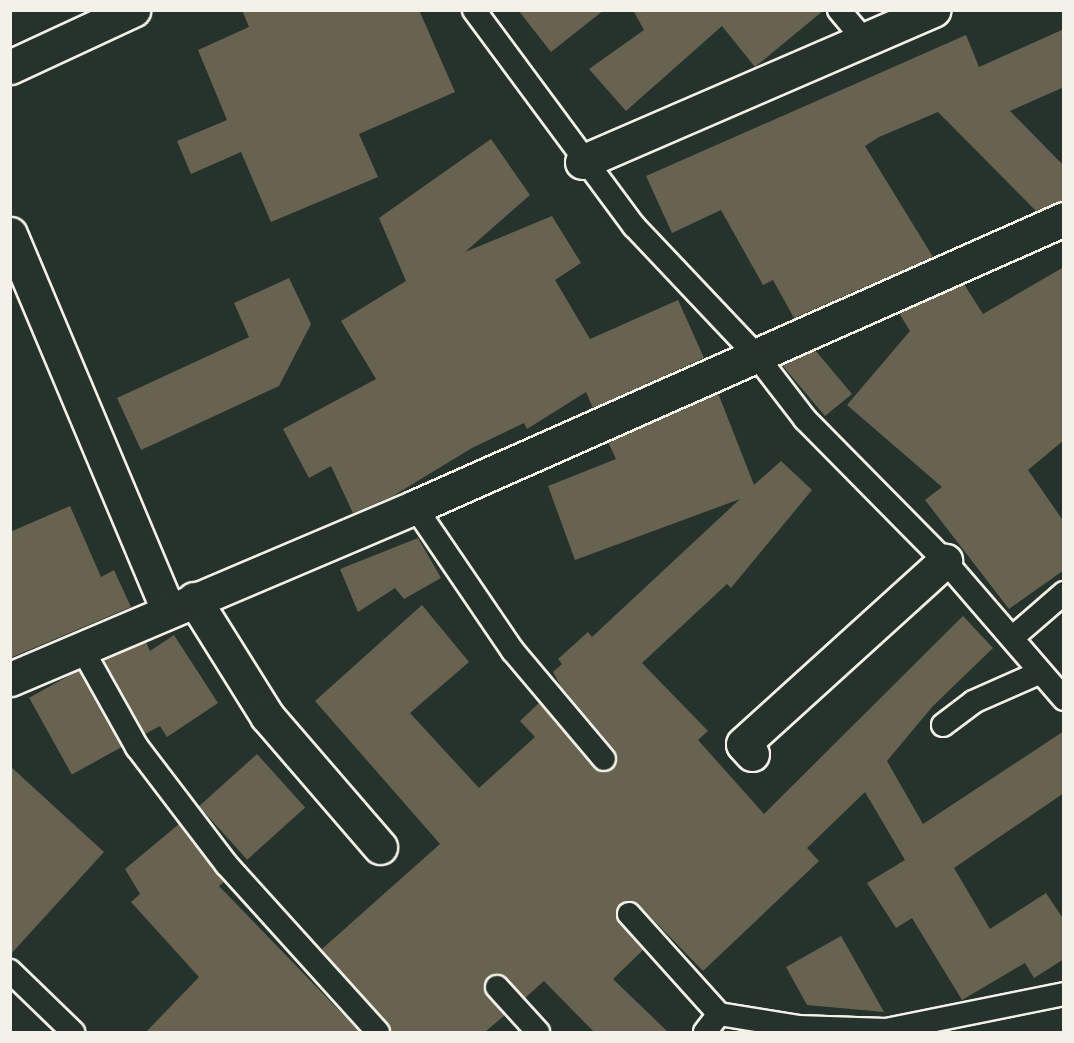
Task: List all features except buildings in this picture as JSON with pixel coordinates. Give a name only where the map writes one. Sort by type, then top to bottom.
[{"type":"street","points":[[10,67],[133,10]]},
{"type":"street","points":[[582,162],[934,10]]},
{"type":"street","points":[[10,679],[181,604],[415,507],[755,354],[1064,219]]},
{"type":"street","points":[[10,234],[181,604],[267,716],[380,847]]},
{"type":"street","points":[[752,754],[743,744],[945,561]]},
{"type":"lane","points":[[474,10],[582,162],[634,226],[755,354],[805,419],[945,561],[1064,699]]},
{"type":"lane","points":[[839,10],[865,41]]},
{"type":"lane","points":[[415,507],[513,651],[604,759]]},
{"type":"lane","points":[[1012,638],[1064,593]]},
{"type":"lane","points":[[81,647],[136,747],[227,865],[378,1032]]},
{"type":"lane","points":[[943,725],[973,702],[1041,672]]},
{"type":"lane","points":[[629,914],[719,1014],[798,1027],[886,1030],[1064,994]]},
{"type":"lane","points":[[10,971],[73,1032]]},
{"type":"lane","points":[[497,987],[538,1032]]},
{"type":"lane","points":[[705,1032],[719,1014]]}]
